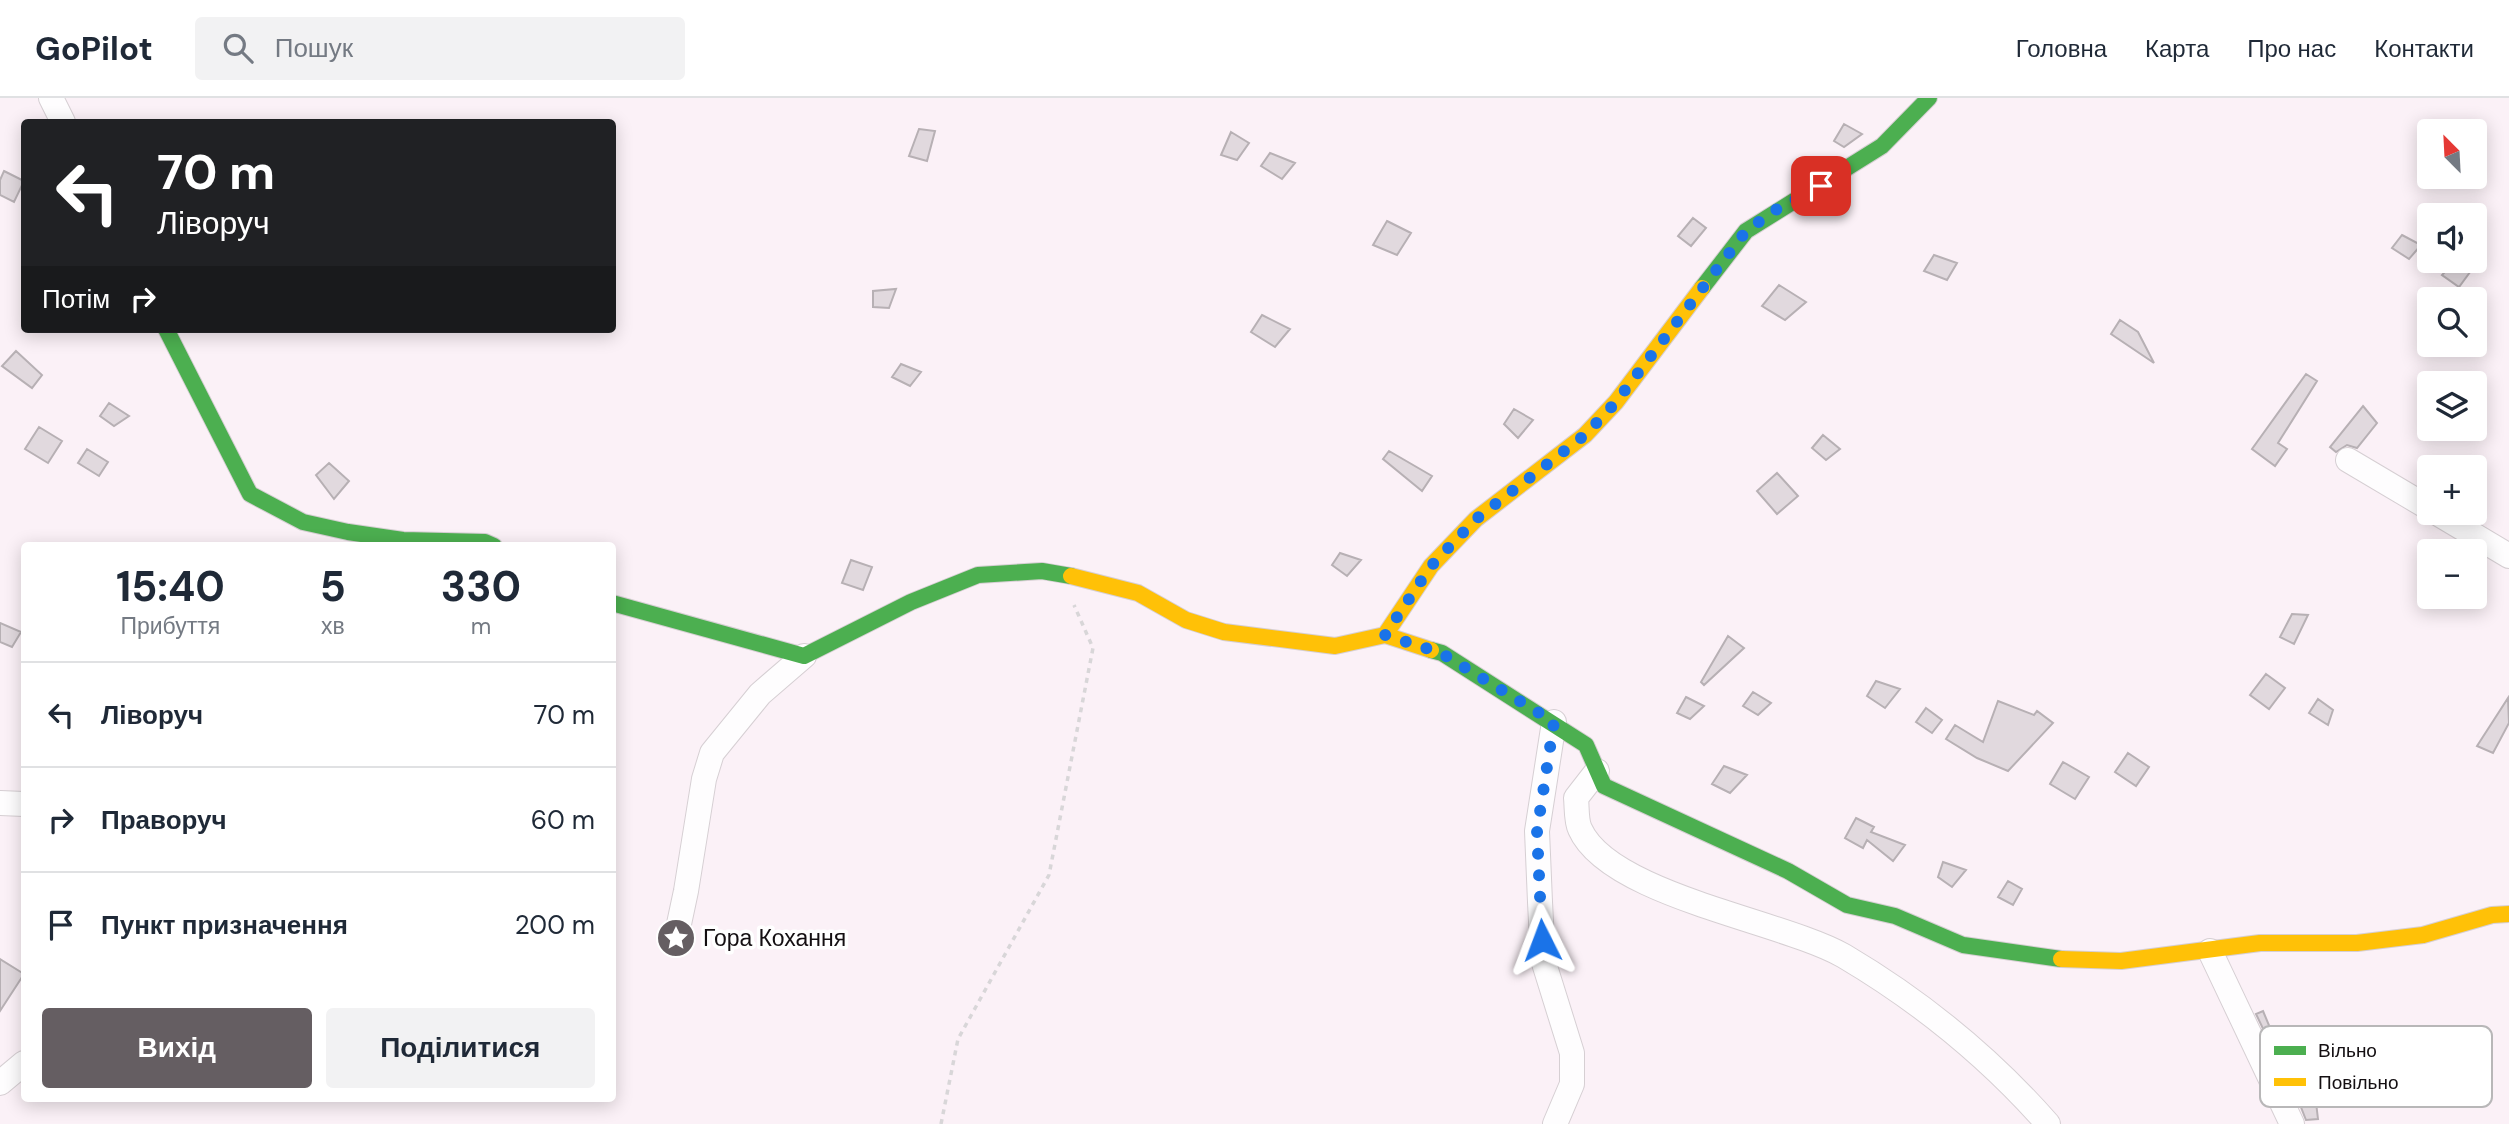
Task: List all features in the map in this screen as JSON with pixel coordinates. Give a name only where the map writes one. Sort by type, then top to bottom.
[{"type":"street","points":[[51,98],[62,119]]},
{"type":"street","points":[[1385,635],[1431,566],[1476,519],[1565,452],[1616,402],[1746,231],[1882,146],[1929,98]]},
{"type":"street","points":[[168,333],[250,494],[303,522],[348,532],[403,540],[485,542]]},
{"type":"street","points":[[2348,460],[2417,501]]},
{"type":"street","points":[[2457,525],[2509,556]]},
{"type":"street","points":[[676,938],[687,891],[704,779],[712,753],[760,694],[804,656],[911,602],[978,575],[1042,571],[1091,579],[1139,593],[1186,620],[1224,632],[1335,646],[1385,635],[1441,653],[1554,722],[1586,745],[1604,786],[1788,871],[1847,905],[1895,916],[1962,946],[2044,958],[2121,961],[2260,943],[2357,943],[2423,935],[2492,915],[2509,914]]},
{"type":"street","points":[[616,604],[804,656]]},
{"type":"street","points":[[1554,722],[1537,831],[1543,960],[1572,1053],[1572,1084],[1555,1124]]},
{"type":"street","points":[[1597,771],[1576,798],[1580,829],[1605,859],[1659,889],[1841,955],[1979,1052],[2048,1124]]},
{"type":"street","points":[[0,803],[21,804]]},
{"type":"street","points":[[2210,951],[2260,1056]]},
{"type":"street","points":[[0,1083],[21,1066]]},
{"type":"street","points":[[2284,1107],[2292,1124]]},
{"type":"path","points":[[941,1124],[958,1039],[1049,875],[1093,648],[1083,621],[1066,596]]},
{"type":"building","points":[[1844,124],[1862,134],[1844,147],[1834,141]]},
{"type":"building","points":[[919,129],[935,131],[927,161],[909,156]]},
{"type":"building","points":[[1231,132],[1249,143],[1237,160],[1221,155]]},
{"type":"building","points":[[1270,153],[1295,163],[1282,179],[1261,166]]},
{"type":"building","points":[[4,171],[21,180],[21,187],[14,202],[0,195],[0,180]]},
{"type":"building","points":[[1693,218],[1706,228],[1691,246],[1678,236]]},
{"type":"building","points":[[1387,221],[1411,233],[1397,255],[1373,245]]},
{"type":"building","points":[[2402,235],[2417,243],[2417,250],[2409,259],[2392,248]]},
{"type":"building","points":[[1934,255],[1957,263],[1947,280],[1924,271]]},
{"type":"building","points":[[2444,273],[2469,273],[2459,287],[2442,275]]},
{"type":"building","points":[[1779,285],[1806,302],[1785,320],[1762,306]]},
{"type":"building","points":[[896,289],[889,308],[873,307],[873,291]]},
{"type":"building","points":[[1262,315],[1290,329],[1275,347],[1251,332]]},
{"type":"building","points":[[2120,320],[2138,332],[2154,363],[2111,334]]},
{"type":"building","points":[[16,351],[42,375],[32,388],[2,366]]},
{"type":"building","points":[[901,364],[921,372],[910,386],[892,377]]},
{"type":"building","points":[[2306,374],[2317,381],[2278,443],[2287,449],[2275,466],[2252,449]]},
{"type":"building","points":[[109,403],[129,416],[114,426],[100,416]]},
{"type":"building","points":[[2363,406],[2377,423],[2357,448],[2347,445],[2336,452],[2330,447]]},
{"type":"building","points":[[1514,409],[1533,420],[1518,438],[1504,424]]},
{"type":"building","points":[[39,427],[62,441],[48,463],[25,449]]},
{"type":"building","points":[[1823,435],[1840,449],[1826,460],[1812,448]]},
{"type":"building","points":[[87,449],[108,462],[99,476],[78,463]]},
{"type":"building","points":[[1389,451],[1432,476],[1422,491],[1383,459]]},
{"type":"building","points":[[329,463],[349,481],[334,499],[316,475]]},
{"type":"building","points":[[1777,473],[1798,496],[1777,514],[1757,491]]},
{"type":"building","points":[[1340,553],[1361,560],[1347,576],[1332,565]]},
{"type":"building","points":[[851,560],[872,567],[863,590],[842,583]]},
{"type":"building","points":[[2292,614],[2308,615],[2294,644],[2280,637]]},
{"type":"building","points":[[0,623],[21,632],[12,647],[0,642]]},
{"type":"building","points":[[1728,636],[1744,648],[1704,685],[1701,682]]},
{"type":"building","points":[[2266,674],[2285,688],[2269,709],[2250,695]]},
{"type":"building","points":[[1876,681],[1900,689],[1885,708],[1867,696]]},
{"type":"building","points":[[1753,692],[1771,703],[1758,715],[1743,706]]},
{"type":"building","points":[[1686,697],[1704,706],[1690,719],[1677,713]]},
{"type":"building","points":[[2508,698],[2509,723],[2493,753],[2477,746]]},
{"type":"building","points":[[2318,699],[2333,710],[2328,725],[2309,713]]},
{"type":"building","points":[[1998,701],[2034,715],[2037,711],[2053,723],[2008,771],[1977,758],[1946,739],[1955,725],[1983,742]]},
{"type":"building","points":[[1926,708],[1942,720],[1932,733],[1916,722]]},
{"type":"building","points":[[2128,753],[2149,767],[2136,786],[2115,772]]},
{"type":"building","points":[[2063,762],[2089,777],[2075,799],[2050,784]]},
{"type":"building","points":[[1724,766],[1747,775],[1730,793],[1712,784]]},
{"type":"building","points":[[1856,818],[1874,827],[1871,832],[1905,845],[1893,861],[1867,840],[1863,848],[1845,838]]},
{"type":"building","points":[[1943,862],[1966,870],[1952,887],[1938,877]]},
{"type":"building","points":[[2008,881],[2022,889],[2013,905],[1998,897]]},
{"type":"building","points":[[0,959],[21,972],[21,979],[0,1011]]},
{"type":"building","points":[[2263,1011],[2269,1026],[2262,1026],[2256,1014]]},
{"type":"building","points":[[2301,1107],[2317,1107],[2318,1119],[2306,1120]]},
{"type":"traffic: fast","points":[[1702,288],[1746,231],[1882,146],[1929,98]]},
{"type":"traffic: fast","points":[[168,333],[250,494],[303,522],[348,532],[403,540],[485,542]]},
{"type":"traffic: fast","points":[[616,604],[804,656],[911,602],[978,575],[1042,571],[1071,576]]},
{"type":"traffic: fast","points":[[1431,650],[1442,653],[1586,745],[1604,786],[1788,871],[1847,905],[1895,916],[1963,945],[2061,959]]},
{"type":"traffic: slow","points":[[1385,635],[1431,566],[1476,519],[1585,435],[1616,402],[1702,288]]},
{"type":"traffic: slow","points":[[1071,576],[1138,593],[1186,620],[1224,632],[1335,646],[1385,635],[1431,650]]},
{"type":"traffic: slow","points":[[2061,959],[2121,961],[2260,943],[2357,943],[2423,935],[2492,915],[2509,914]]},
{"type":"place","name":"Гора Кохання","points":[[676,938]]},
{"type":"route","points":[[1542,940],[1537,831],[1554,722],[1441,653],[1385,635],[1431,566],[1476,519],[1585,435],[1616,402],[1746,231],[1777,209],[1821,186]]}]
